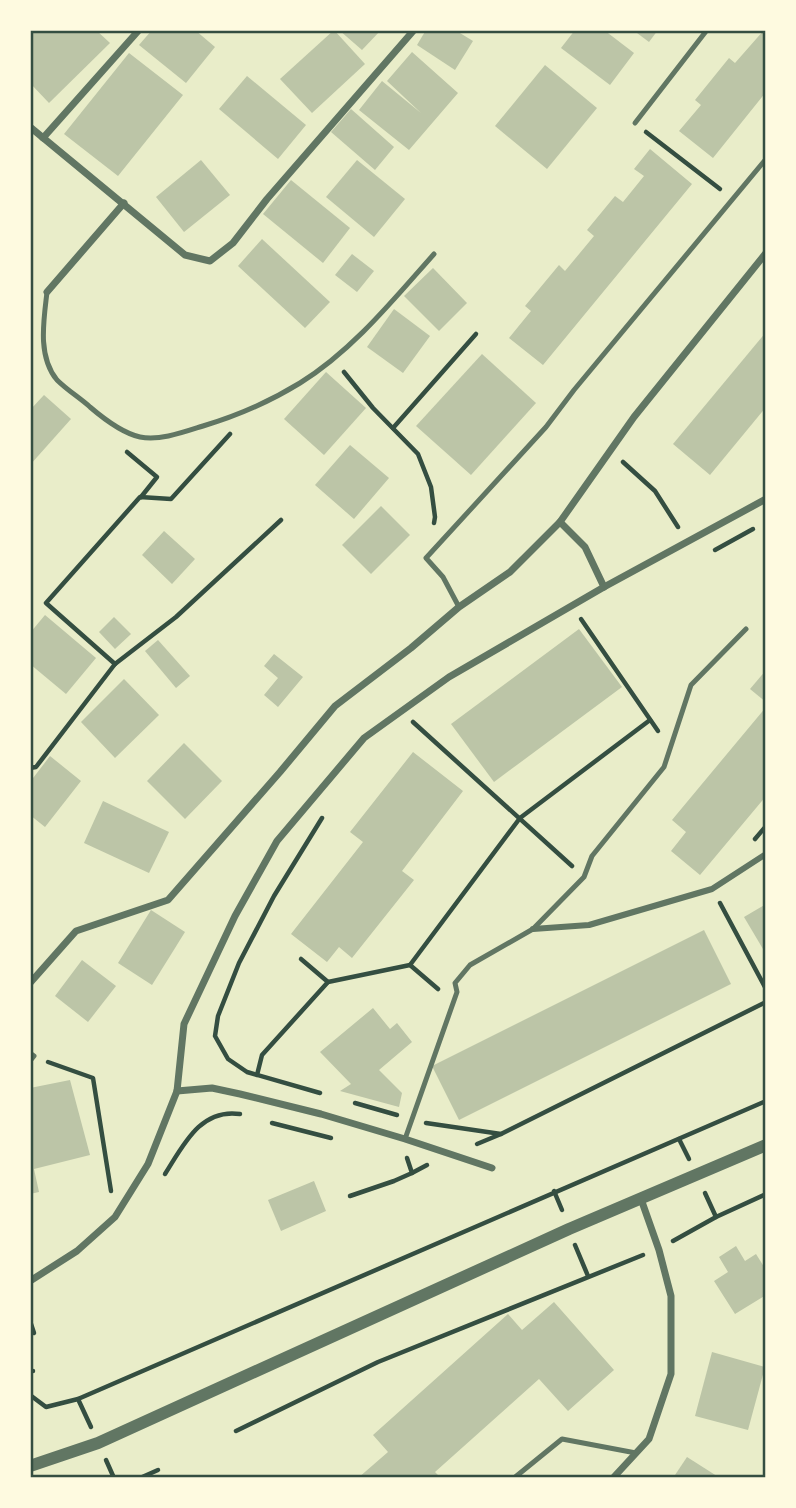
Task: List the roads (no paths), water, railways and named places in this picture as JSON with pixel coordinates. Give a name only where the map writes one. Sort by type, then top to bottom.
[{"type":"street","points":[[43,138],[139,30]]},
{"type":"street","points":[[30,127],[185,255],[211,261],[233,243],[267,199],[414,30]]},
{"type":"street","points":[[47,292],[124,203]]},
{"type":"street","points":[[30,983],[76,931],[168,900],[335,706],[459,607],[510,572],[560,522],[634,416],[766,253]]},
{"type":"street","points":[[30,1281],[77,1251],[115,1217],[148,1164],[177,1091],[184,1024],[235,916],[277,841],[364,738],[449,677],[604,587],[766,499]]},
{"type":"street","points":[[560,522],[585,547],[604,587]]},
{"type":"street","points":[[533,929],[589,925],[712,889],[766,854]]},
{"type":"street","points":[[177,1091],[212,1087],[321,1114],[492,1168]]},
{"type":"street","points":[[30,1466],[98,1443],[569,1229],[766,1145]]},
{"type":"street","points":[[613,1478],[649,1439],[671,1374],[671,1296],[659,1250],[641,1199]]},
{"type":"lane","points":[[635,123],[707,30]]},
{"type":"lane","points":[[459,607],[443,577],[426,558],[546,427],[573,390],[766,159]]},
{"type":"lane","points":[[47,292],[43,331],[46,353],[56,378],[98,414],[128,433],[144,438],[177,435],[242,414],[301,383],[333,359],[434,254]]},
{"type":"lane","points":[[405,1139],[457,992],[455,983],[470,965],[533,929],[584,877],[592,856],[664,767],[691,685],[746,629]]},
{"type":"lane","points":[[514,1478],[562,1439],[636,1453]]}]
